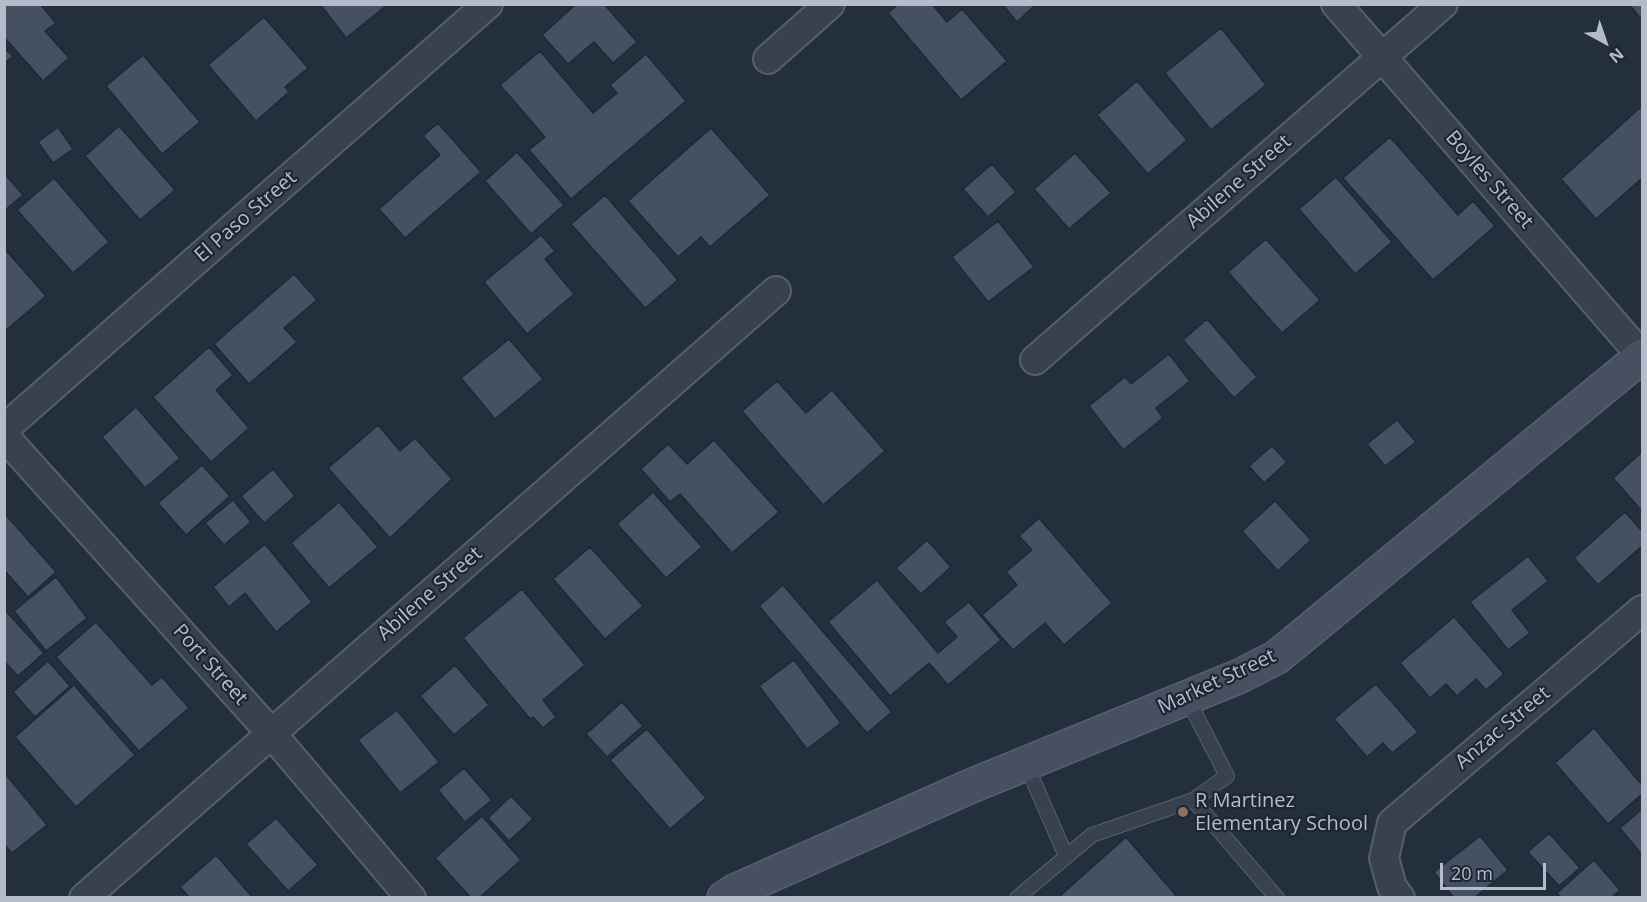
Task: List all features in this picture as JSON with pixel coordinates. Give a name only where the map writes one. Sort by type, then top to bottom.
[{"type":"street","name":"El Paso Street","points":[[4,429],[488,4]]},
{"type":"street","points":[[768,59],[830,4]]},
{"type":"street","name":"Boyles Street","points":[[1336,4],[1642,356]]},
{"type":"street","name":"Abilene Street","points":[[1035,360],[1443,4]]},
{"type":"street","name":"Abilene Street","points":[[84,897],[776,291]]},
{"type":"street","name":"Market Street","points":[[724,897],[961,790],[1240,676],[1277,657],[1642,356]]},
{"type":"street","name":"Port Street","points":[[4,436],[271,733],[411,897]]},
{"type":"street","name":"Anzac Street","points":[[1400,897],[1392,887],[1384,858],[1392,823],[1642,610]]},
{"type":"lane","points":[[1017,897],[1092,835],[1193,800],[1227,776],[1187,698]]},
{"type":"lane","points":[[1026,764],[1066,856]]},
{"type":"lane","points":[[1193,800],[1277,897]]},
{"type":"building","points":[[4,4],[40,4],[56,23],[45,31],[69,58],[43,81],[4,37]]},
{"type":"building","points":[[320,4],[386,4],[387,5],[346,38]]},
{"type":"building","points":[[576,4],[604,4],[637,42],[613,63],[594,42],[568,64],[542,35]]},
{"type":"building","points":[[898,4],[932,4],[947,22],[962,9],[1007,61],[961,100],[888,13]]},
{"type":"building","points":[[1002,4],[1036,4],[1017,22]]},
{"type":"building","points":[[1629,4],[1642,4],[1642,20]]},
{"type":"building","points":[[264,17],[308,68],[285,87],[289,92],[256,121],[208,65]]},
{"type":"building","points":[[1221,28],[1266,85],[1211,130],[1165,73]]},
{"type":"building","points":[[4,48],[13,56],[4,64]]},
{"type":"building","points":[[540,51],[593,113],[617,93],[610,85],[646,54],[686,101],[571,199],[529,150],[545,137],[500,85]]},
{"type":"building","points":[[143,55],[200,122],[162,154],[106,86]]},
{"type":"building","points":[[1137,81],[1187,140],[1148,174],[1097,115]]},
{"type":"building","points":[[1642,106],[1642,178],[1596,219],[1561,179]]},
{"type":"building","points":[[438,123],[481,172],[405,238],[379,209],[440,155],[423,136]]},
{"type":"building","points":[[119,126],[175,190],[140,220],[85,156]]},
{"type":"building","points":[[58,127],[73,149],[53,163],[38,142]]},
{"type":"building","points":[[711,128],[770,195],[710,247],[701,237],[678,257],[628,201]]},
{"type":"building","points":[[1390,137],[1458,215],[1473,201],[1495,226],[1433,280],[1343,178]]},
{"type":"building","points":[[517,152],[564,205],[531,234],[485,181]]},
{"type":"building","points":[[1075,153],[1111,193],[1069,229],[1034,189]]},
{"type":"building","points":[[992,164],[1016,192],[988,217],[963,189]]},
{"type":"building","points":[[4,173],[23,195],[4,211]]},
{"type":"building","points":[[1336,177],[1392,242],[1355,274],[1299,209]]},
{"type":"building","points":[[54,178],[109,242],[73,273],[17,210]]},
{"type":"building","points":[[605,195],[678,280],[645,308],[571,224]]},
{"type":"building","points":[[998,221],[1034,267],[988,302],[952,257]]},
{"type":"building","points":[[541,235],[555,251],[545,259],[574,294],[527,334],[484,282]]},
{"type":"building","points":[[1266,239],[1320,300],[1282,333],[1228,272]]},
{"type":"building","points":[[4,248],[46,296],[4,332]]},
{"type":"building","points":[[294,274],[317,300],[284,328],[297,342],[249,384],[214,344]]},
{"type":"building","points":[[1207,319],[1257,377],[1234,398],[1183,340]]},
{"type":"building","points":[[509,339],[543,379],[495,419],[461,378]]},
{"type":"building","points":[[209,347],[233,375],[216,390],[249,428],[211,462],[153,397]]},
{"type":"building","points":[[1169,354],[1190,381],[1156,408],[1163,418],[1123,450],[1089,406],[1125,377],[1131,384]]},
{"type":"building","points":[[777,381],[806,413],[832,390],[885,451],[823,505],[742,411]]},
{"type":"building","points":[[136,407],[180,458],[145,488],[102,437]]},
{"type":"building","points":[[1397,420],[1416,442],[1385,466],[1367,444]]},
{"type":"building","points":[[378,425],[400,451],[415,438],[452,479],[390,538],[328,468]]},
{"type":"building","points":[[714,440],[779,512],[732,553],[680,494],[670,502],[641,469],[668,444],[687,464]]},
{"type":"building","points":[[1272,446],[1287,462],[1264,483],[1249,466]]},
{"type":"building","points":[[1642,452],[1642,511],[1613,478]]},
{"type":"building","points":[[202,465],[230,496],[186,535],[158,503]]},
{"type":"building","points":[[273,469],[295,496],[264,523],[241,496]]},
{"type":"building","points":[[653,492],[702,547],[666,578],[617,524]]},
{"type":"building","points":[[233,500],[251,522],[224,545],[205,523]]},
{"type":"building","points":[[1275,501],[1311,540],[1278,571],[1242,531]]},
{"type":"building","points":[[339,502],[378,547],[329,588],[291,543]]},
{"type":"building","points":[[1625,512],[1642,531],[1642,546],[1598,585],[1574,558]]},
{"type":"building","points":[[6,515],[56,572],[28,597],[4,570],[4,516]]},
{"type":"building","points":[[1039,518],[1112,603],[1064,645],[1045,623],[1013,650],[982,615],[1017,585],[1006,572],[1032,550],[1019,536]]},
{"type":"building","points":[[927,540],[951,567],[921,594],[896,568]]},
{"type":"building","points":[[265,544],[312,602],[276,632],[245,593],[229,607],[213,587]]},
{"type":"building","points":[[590,547],[643,606],[605,639],[553,579]]},
{"type":"building","points":[[1528,556],[1548,581],[1512,610],[1530,633],[1508,650],[1470,602]]},
{"type":"building","points":[[56,577],[87,618],[46,651],[14,611]]},
{"type":"building","points":[[877,580],[938,653],[957,637],[944,622],[969,602],[1001,640],[948,685],[929,663],[890,696],[828,622]]},
{"type":"building","points":[[783,585],[892,712],[867,733],[759,606]]},
{"type":"building","points":[[522,589],[585,665],[543,700],[556,717],[543,728],[533,717],[530,719],[463,638]]},
{"type":"building","points":[[4,609],[44,653],[18,676],[4,661]]},
{"type":"building","points":[[1454,617],[1504,674],[1486,690],[1476,679],[1457,696],[1446,684],[1430,698],[1400,663]]},
{"type":"building","points":[[96,622],[152,685],[162,677],[189,708],[139,751],[56,657]]},
{"type":"building","points":[[794,660],[841,723],[807,749],[759,686]]},
{"type":"building","points":[[48,661],[70,686],[35,717],[13,692]]},
{"type":"building","points":[[455,665],[489,705],[454,735],[420,696]]},
{"type":"building","points":[[1376,684],[1418,732],[1392,753],[1383,743],[1367,757],[1334,719]]},
{"type":"building","points":[[74,685],[135,755],[76,807],[15,737]]},
{"type":"building","points":[[622,702],[643,726],[607,757],[586,734]]},
{"type":"building","points":[[397,710],[439,762],[400,793],[358,740]]},
{"type":"building","points":[[1594,728],[1642,785],[1642,794],[1608,824],[1555,763]]},
{"type":"building","points":[[647,729],[706,798],[670,829],[610,760]]},
{"type":"building","points":[[464,768],[492,800],[465,822],[438,790]]},
{"type":"building","points":[[4,772],[47,825],[12,853],[4,844]]},
{"type":"building","points":[[511,796],[533,819],[509,841],[488,818]]},
{"type":"building","points":[[1642,809],[1642,855],[1620,828]]},
{"type":"building","points":[[482,816],[521,860],[479,898],[471,898],[435,858]]},
{"type":"building","points":[[276,818],[318,865],[288,891],[246,844]]},
{"type":"building","points":[[1549,833],[1580,868],[1559,886],[1528,852]]},
{"type":"building","points":[[1480,836],[1508,870],[1474,898],[1454,898],[1434,872]]},
{"type":"building","points":[[1126,837],[1178,898],[1061,898],[1061,895]]},
{"type":"building","points":[[216,855],[253,898],[190,898],[180,887]]},
{"type":"building","points":[[1594,860],[1620,890],[1611,898],[1561,898],[1557,893]]},
{"type":"place","name":"R Martinez Elementary School","points":[[1183,812]]}]
